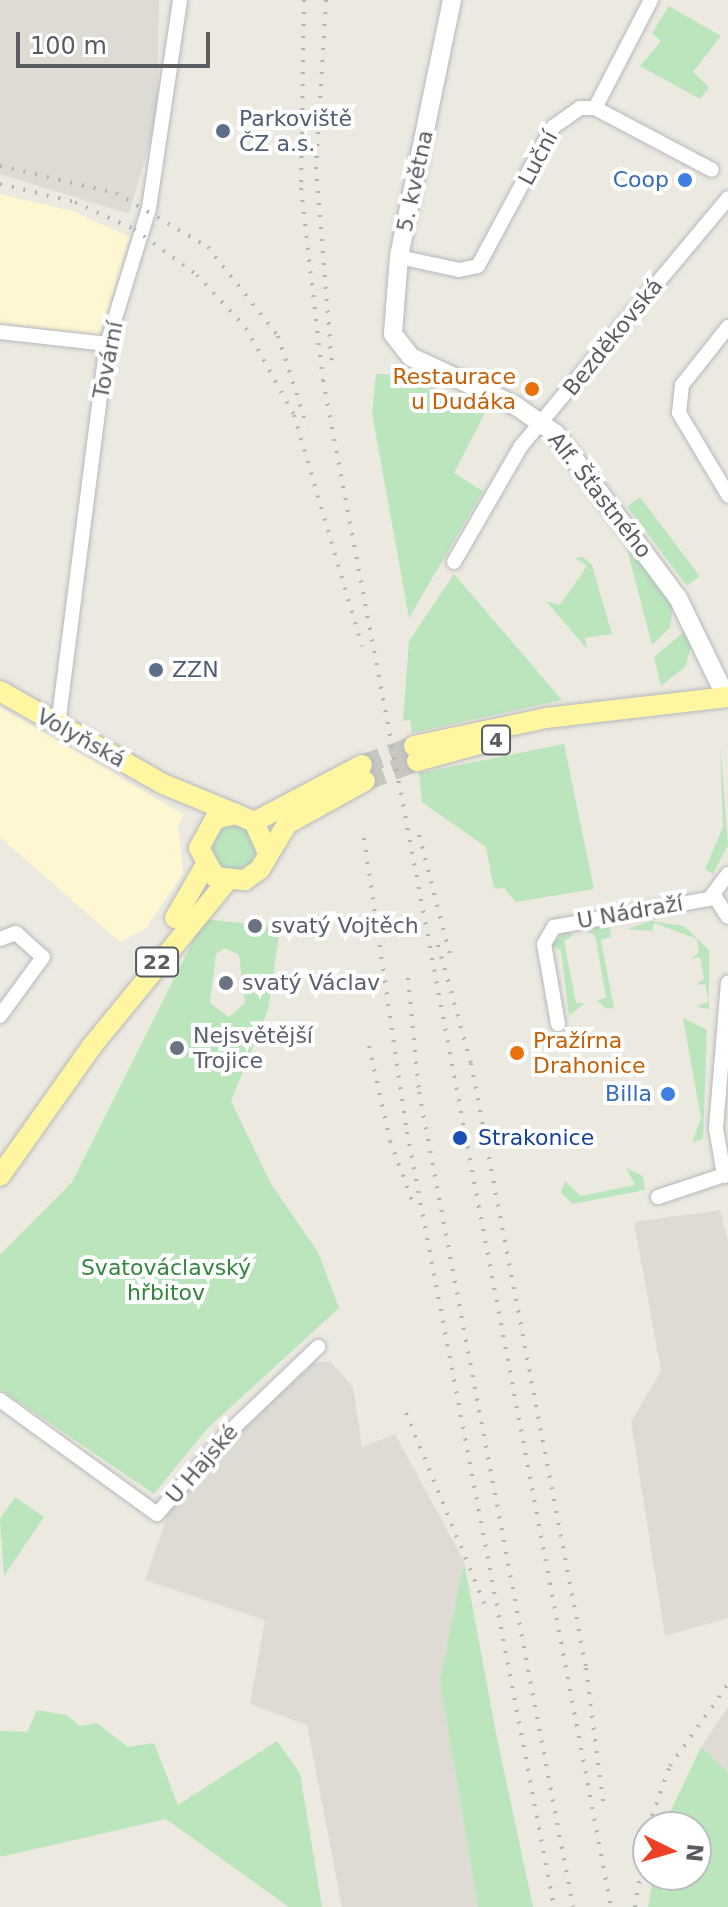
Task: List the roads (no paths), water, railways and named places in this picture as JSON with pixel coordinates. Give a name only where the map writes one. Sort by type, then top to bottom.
[{"type":"main road","name":"5. května","points":[[411,357],[392,326],[399,257],[452,0]]},
{"type":"main road","name":"Alf. Šťastného","points":[[411,357],[543,423],[678,598],[727,700]]},
{"type":"main road","name":"Volyňská","points":[[0,691],[163,784],[245,818]]},
{"type":"main road","name":"4","points":[[416,753],[502,725],[727,700]]},
{"type":"main road","points":[[92,1046],[205,866],[202,835],[215,819],[245,818],[363,773],[287,824],[267,851],[254,876],[226,882],[205,866]]},
{"type":"main road","name":"Volyňská","points":[[163,784],[199,812],[202,835]]},
{"type":"main road","points":[[245,818],[267,851]]},
{"type":"main road","name":"22","points":[[0,1176],[92,1046],[226,882]]},
{"type":"street","name":"Tovární","points":[[58,725],[107,344],[149,208],[180,0]]},
{"type":"street","points":[[651,0],[595,108],[712,170]]},
{"type":"street","name":"Luční","points":[[399,257],[459,270],[478,266],[553,127],[569,113],[595,108]]},
{"type":"street","name":"Bezděkovská","points":[[454,562],[521,446],[727,202]]},
{"type":"street","points":[[728,327],[682,385],[679,413],[728,495]]},
{"type":"street","points":[[0,332],[107,344]]},
{"type":"street","points":[[728,874],[713,898],[728,917]]},
{"type":"street","name":"U Nádraží","points":[[558,1024],[544,950],[549,931],[713,898]]},
{"type":"street","points":[[0,939],[16,933],[43,957],[0,1016]]},
{"type":"street","points":[[658,1197],[726,1175],[716,1128],[728,982]]},
{"type":"street","name":"U Hajské","points":[[0,1400],[157,1514],[234,1426],[318,1347]]},
{"type":"tunnel","points":[[362,765],[414,746]]},
{"type":"tunnel","points":[[365,781],[417,761]]},
{"type":"railway","points":[[304,0],[301,188],[323,380],[611,1907]]},
{"type":"railway","points":[[326,0],[316,167],[332,367]]},
{"type":"railway","points":[[0,166],[116,193],[208,247],[278,336],[307,427]]},
{"type":"railway","points":[[0,184],[75,202],[134,229],[197,275],[246,328],[294,415],[362,646]]},
{"type":"railway","points":[[419,835],[451,959]]},
{"type":"railway","points":[[364,838],[407,1132],[554,1907]]},
{"type":"railway","points":[[438,945],[471,1063],[586,1668],[604,1809]]},
{"type":"railway","points":[[408,978],[419,1092],[573,1907]]},
{"type":"railway","points":[[369,1046],[390,1141],[413,1203]]},
{"type":"railway","points":[[406,1413],[488,1613]]},
{"type":"railway","points":[[654,1811],[670,1766],[728,1684]]},
{"type":"railway","points":[[635,1907],[638,1891]]},
{"type":"place","name":"Parkoviště ČZ a.s.","points":[[223,131]]},
{"type":"place","name":"Coop","points":[[685,180]]},
{"type":"place","name":"Restaurace u Dudáka","points":[[532,389]]},
{"type":"place","name":"ZZN","points":[[156,670]]},
{"type":"place","name":"svatý Vojtěch","points":[[255,926]]},
{"type":"place","name":"svatý Václav","points":[[226,983]]},
{"type":"place","name":"Nejsvětější Trojice","points":[[177,1048]]},
{"type":"place","name":"Pražírna Drahonice","points":[[517,1053]]},
{"type":"place","name":"Billa","points":[[668,1094]]},
{"type":"place","name":"Strakonice","points":[[460,1138]]},
{"type":"park label","name":"Svatováclavský hřbitov","points":[[166,1280]]}]
